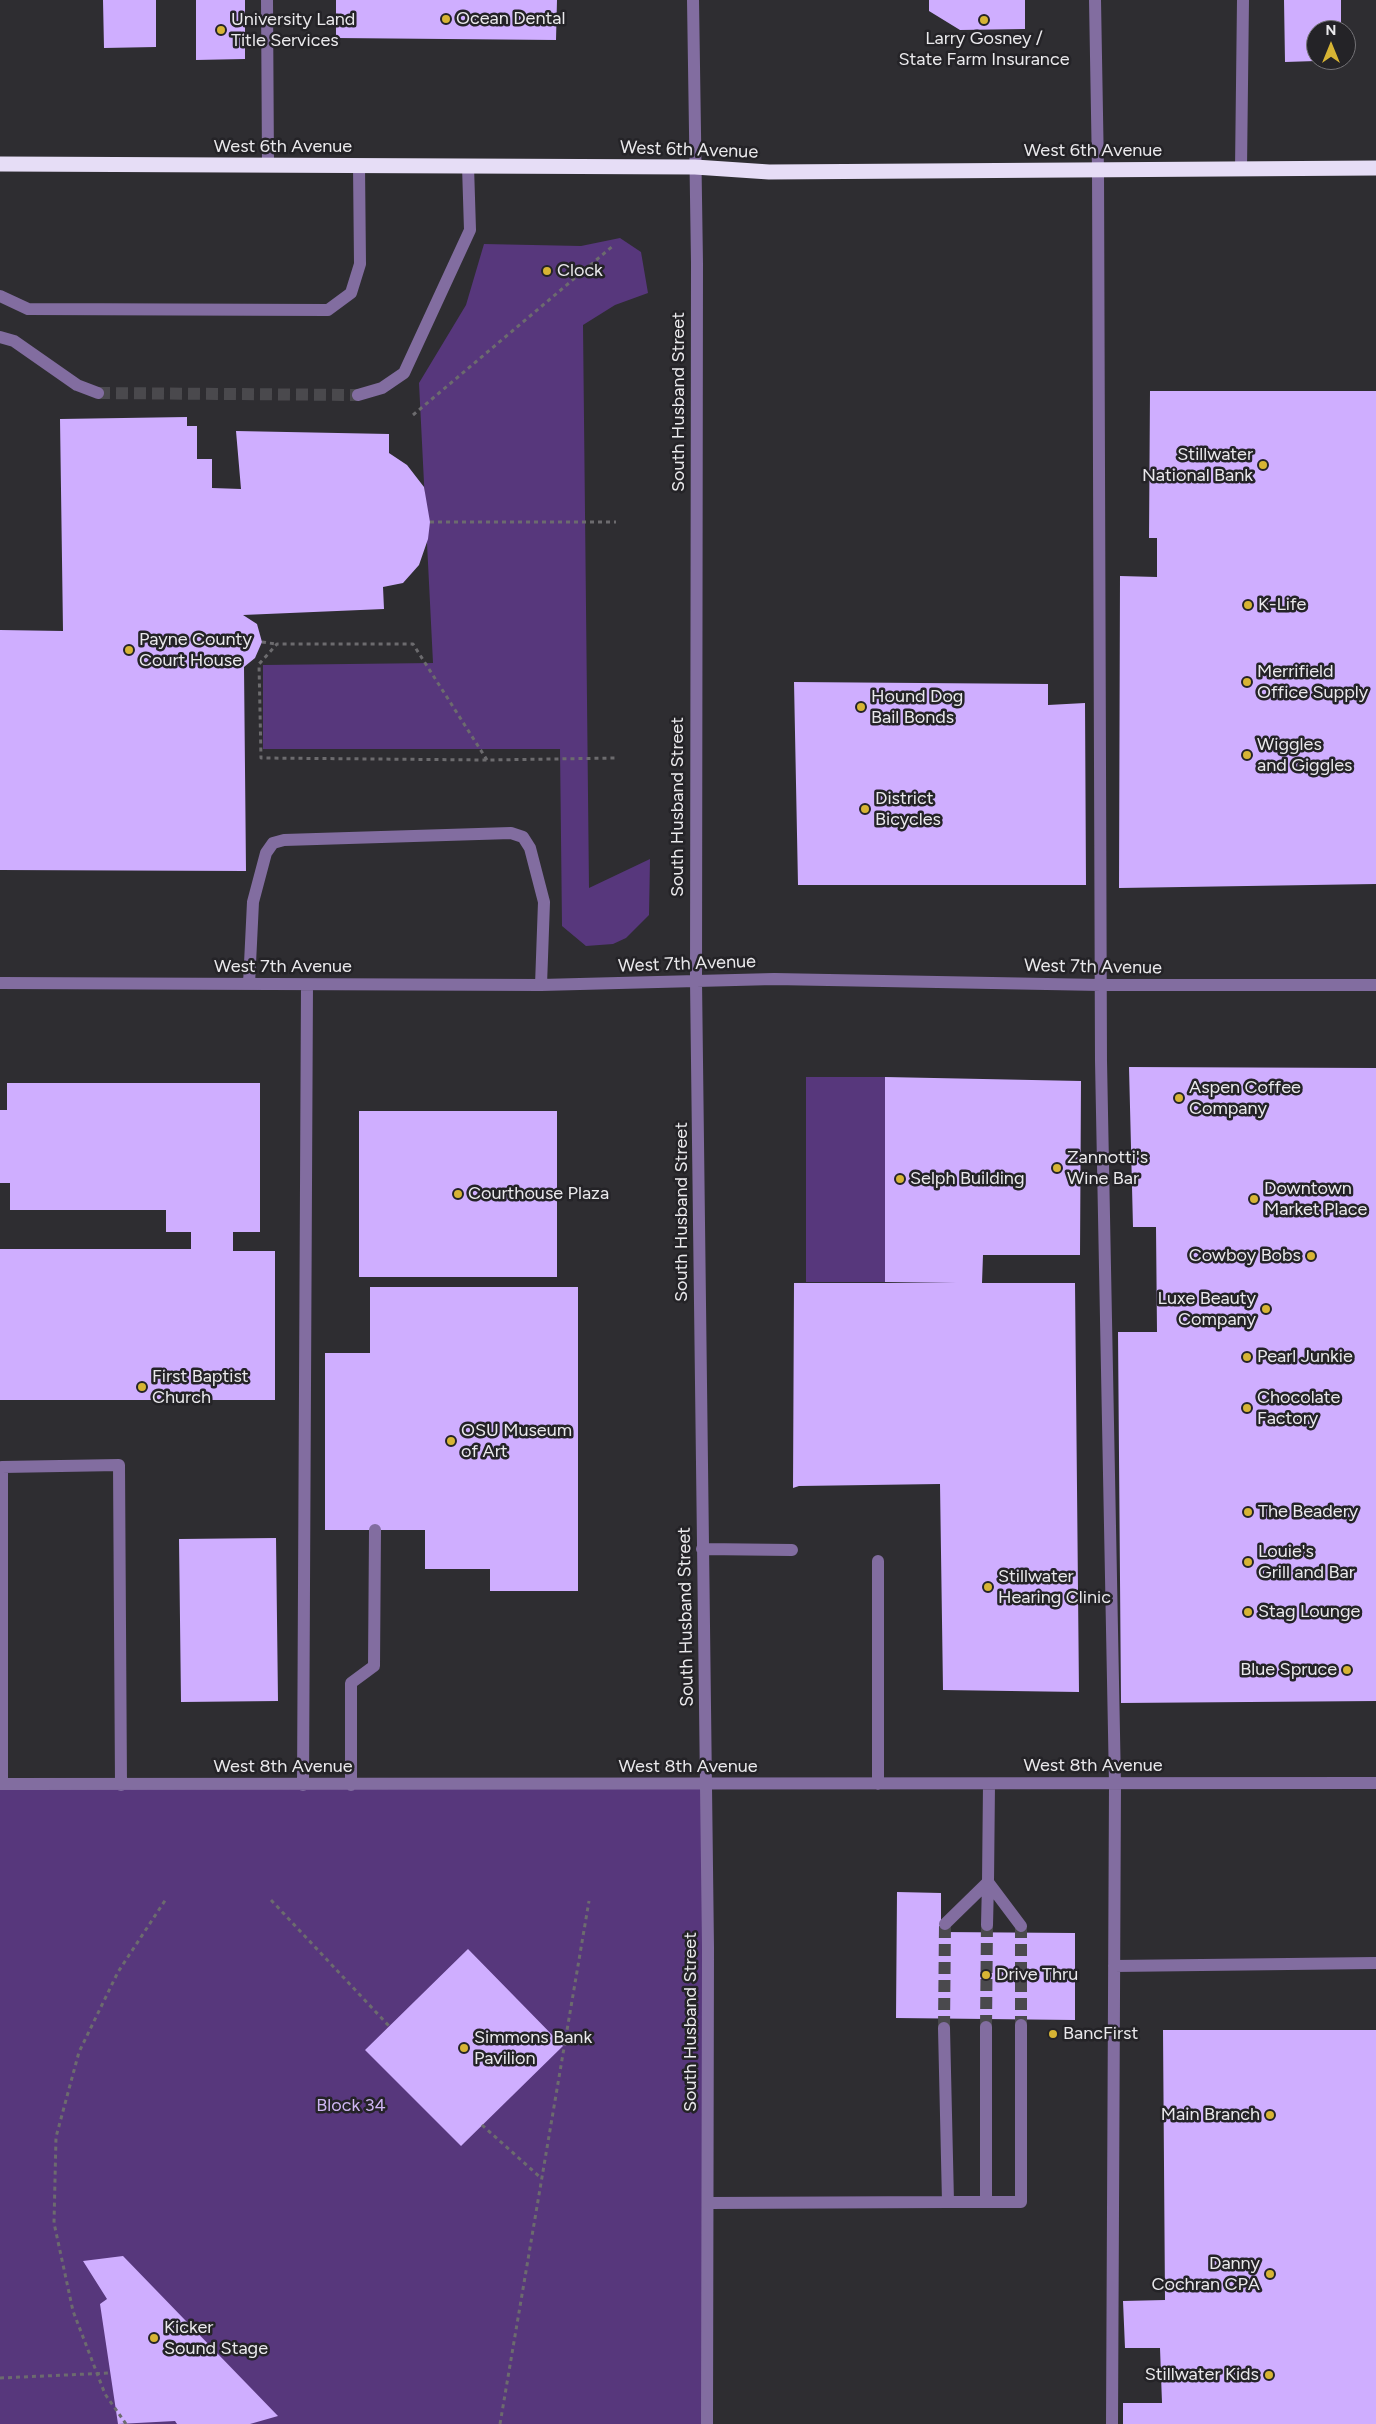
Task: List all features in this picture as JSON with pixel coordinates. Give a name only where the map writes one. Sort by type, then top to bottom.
[{"type":"highway","name":"West 6th Avenue","points":[[0,164],[695,167],[769,172],[1376,168]]},
{"type":"street","points":[[267,0],[268,165]]},
{"type":"street","name":"South Husband Street","points":[[693,0],[696,981],[702,1549],[707,1785],[709,2203],[707,2424]]},
{"type":"street","points":[[1095,0],[1098,170],[1101,985],[1115,1784],[1112,2424]]},
{"type":"street","points":[[1242,0],[1242,169]]},
{"type":"street","points":[[0,296],[28,309],[328,310],[351,293],[360,264],[359,166]]},
{"type":"street","points":[[358,395],[382,388],[404,373],[470,230],[468,166]]},
{"type":"street","points":[[0,337],[14,341],[78,385],[98,393]]},
{"type":"street","points":[[249,984],[253,902],[266,853],[273,843],[284,840],[511,833],[523,837],[530,848],[544,902],[541,985]]},
{"type":"street","name":"West 7th Avenue","points":[[0,983],[541,985],[774,979],[1101,985],[1376,985]]},
{"type":"street","points":[[303,1785],[307,984]]},
{"type":"street","points":[[1,1784],[2,1467],[119,1465],[121,1785]]},
{"type":"street","points":[[351,1785],[351,1683],[374,1666],[375,1530]]},
{"type":"street","points":[[702,1549],[792,1550]]},
{"type":"street","points":[[878,1561],[878,1784]]},
{"type":"street","name":"West 8th Avenue","points":[[1,1784],[707,1785],[1376,1783]]},
{"type":"street","points":[[987,1925],[990,1784]]},
{"type":"street","points":[[945,1924],[988,1882]]},
{"type":"street","points":[[988,1882],[1021,1926]]},
{"type":"street","points":[[1114,1966],[1376,1963]]},
{"type":"street","points":[[709,2203],[1021,2202],[1021,2025]]},
{"type":"street","points":[[986,2027],[986,2202]]},
{"type":"street","points":[[944,2028],[948,2202]]},
{"type":"path","points":[[413,415],[614,245]]},
{"type":"path","points":[[430,522],[616,522]]},
{"type":"path","points":[[262,642],[277,644],[414,644],[487,760]]},
{"type":"path","points":[[277,644],[259,664],[261,758],[487,760],[615,758]]},
{"type":"path","points":[[126,2424],[105,2394],[73,2311],[54,2223],[56,2137],[79,2052],[118,1972],[166,1899]]},
{"type":"path","points":[[271,1900],[389,2026]]},
{"type":"path","points":[[500,2424],[589,1902]]},
{"type":"path","points":[[482,2125],[542,2179]]},
{"type":"path","points":[[0,2378],[110,2372]]},
{"type":"green space","points":[[620,238],[641,252],[648,293],[615,305],[583,325],[589,888],[650,859],[649,915],[626,938],[613,944],[586,946],[562,926],[560,749],[263,749],[263,665],[433,663],[419,383],[466,305],[484,244],[581,246]]},
{"type":"green space","points":[[806,1077],[885,1077],[885,1282],[806,1282]]},
{"type":"green space","name":"Block 34","points":[[0,1788],[703,1788],[702,2424],[0,2424]]},
{"type":"building","points":[[103,0],[156,0],[156,47],[104,48]]},
{"type":"building","name":"University Land Title Services","points":[[196,0],[245,0],[245,59],[196,60]]},
{"type":"building","name":"Ocean Dental","points":[[336,0],[557,0],[556,40],[336,38]]},
{"type":"building","name":"Larry Gosney / State Farm Insurance","points":[[929,0],[1025,0],[1025,29],[960,30],[929,11]]},
{"type":"building","points":[[1284,0],[1341,0],[1341,20],[1306,20],[1306,61],[1285,62]]},
{"type":"building","points":[[1150,391],[1376,391],[1376,884],[1119,888],[1120,576],[1157,577],[1157,538],[1149,538]]},
{"type":"building","name":"Payne County Court House","points":[[187,417],[187,426],[197,426],[197,459],[212,459],[212,488],[241,489],[236,431],[389,434],[389,453],[407,465],[424,487],[430,522],[428,539],[419,565],[403,583],[383,587],[384,609],[243,615],[257,624],[262,642],[255,658],[244,667],[246,871],[0,870],[0,630],[63,631],[60,419]]},
{"type":"building","points":[[794,682],[1048,684],[1048,705],[1085,703],[1086,885],[798,885]]},
{"type":"building","points":[[1129,1067],[1376,1068],[1376,1701],[1121,1703],[1118,1332],[1157,1332],[1156,1227],[1133,1227]]},
{"type":"building","points":[[885,1077],[1081,1081],[1080,1255],[983,1255],[982,1283],[1075,1283],[1079,1692],[943,1690],[940,1484],[799,1486],[793,1488],[794,1283],[956,1283],[885,1282]]},
{"type":"building","points":[[7,1083],[260,1083],[260,1232],[233,1232],[233,1251],[275,1251],[275,1400],[0,1400],[0,1249],[191,1249],[191,1232],[166,1232],[166,1210],[10,1210],[10,1183],[0,1183],[0,1110],[7,1110]]},
{"type":"building","name":"Courthouse Plaza","points":[[359,1111],[557,1111],[557,1277],[359,1277]]},
{"type":"building","name":"OSU Museum of Art","points":[[370,1287],[578,1287],[578,1591],[490,1591],[490,1569],[425,1569],[425,1530],[325,1530],[325,1353],[370,1353]]},
{"type":"building","points":[[276,1538],[278,1701],[181,1702],[179,1539]]},
{"type":"building","name":"Drive Thru","points":[[897,1892],[941,1893],[941,1932],[1075,1933],[1075,2020],[896,2018]]},
{"type":"building","name":"Simmons Bank Pavilion","points":[[468,1949],[563,2046],[461,2146],[365,2050]]},
{"type":"building","points":[[1163,2030],[1376,2030],[1376,2424],[1123,2424],[1123,2403],[1162,2403],[1160,2348],[1125,2348],[1123,2301],[1165,2300]]},
{"type":"building","name":"Kicker Sound Stage","points":[[123,2256],[278,2416],[250,2424],[177,2424],[175,2421],[118,2424],[100,2304],[107,2299],[83,2261]]},
{"type":"tunnel","points":[[98,393],[358,395]]},
{"type":"tunnel","points":[[944,2028],[945,1924]]},
{"type":"tunnel","points":[[986,2027],[987,1925]]},
{"type":"tunnel","points":[[1021,1926],[1021,2025]]},
{"type":"place","name":"Ocean Dental","points":[[446,19]]},
{"type":"place","name":"Larry Gosney / State Farm Insurance","points":[[984,20]]},
{"type":"place","name":"University Land Title Services","points":[[221,30]]},
{"type":"place","name":"Clock","points":[[547,271]]},
{"type":"place","name":"Stillwater National Bank","points":[[1263,465]]},
{"type":"place","name":"K-Life","points":[[1248,605]]},
{"type":"place","name":"Payne County Court House","points":[[129,650]]},
{"type":"place","name":"Merrifield Office Supply","points":[[1247,682]]},
{"type":"place","name":"Hound Dog Bail Bonds","points":[[861,707]]},
{"type":"place","name":"Wiggles and Giggles","points":[[1247,755]]},
{"type":"place","name":"District Bicycles","points":[[865,809]]},
{"type":"place","name":"Aspen Coffee Company","points":[[1179,1098]]},
{"type":"place","name":"Zannotti's Wine Bar","points":[[1057,1168]]},
{"type":"place","name":"Selph Building","points":[[900,1179]]},
{"type":"place","name":"Courthouse Plaza","points":[[458,1194]]},
{"type":"place","name":"Downtown Market Place","points":[[1254,1199]]},
{"type":"place","name":"Cowboy Bobs","points":[[1311,1256]]},
{"type":"place","name":"Luxe Beauty Company","points":[[1266,1309]]},
{"type":"place","name":"Pearl Junkie","points":[[1247,1357]]},
{"type":"place","name":"First Baptist Church","points":[[142,1387]]},
{"type":"place","name":"Chocolate Factory","points":[[1247,1408]]},
{"type":"place","name":"OSU Museum of Art","points":[[451,1441]]},
{"type":"place","name":"The Beadery","points":[[1248,1512]]},
{"type":"place","name":"Louie's Grill and Bar","points":[[1248,1562]]},
{"type":"place","name":"Stillwater Hearing Clinic","points":[[988,1587]]},
{"type":"place","name":"Stag Lounge","points":[[1248,1612]]},
{"type":"place","name":"Blue Spruce","points":[[1347,1670]]},
{"type":"place","name":"Drive Thru","points":[[986,1975]]},
{"type":"place","name":"BancFirst","points":[[1053,2034]]},
{"type":"place","name":"Simmons Bank Pavilion","points":[[464,2048]]},
{"type":"place","name":"Main Branch","points":[[1270,2115]]},
{"type":"place","name":"Danny Cochran CPA","points":[[1270,2274]]},
{"type":"place","name":"Kicker Sound Stage","points":[[154,2338]]},
{"type":"place","name":"Stillwater Kids","points":[[1269,2375]]}]
